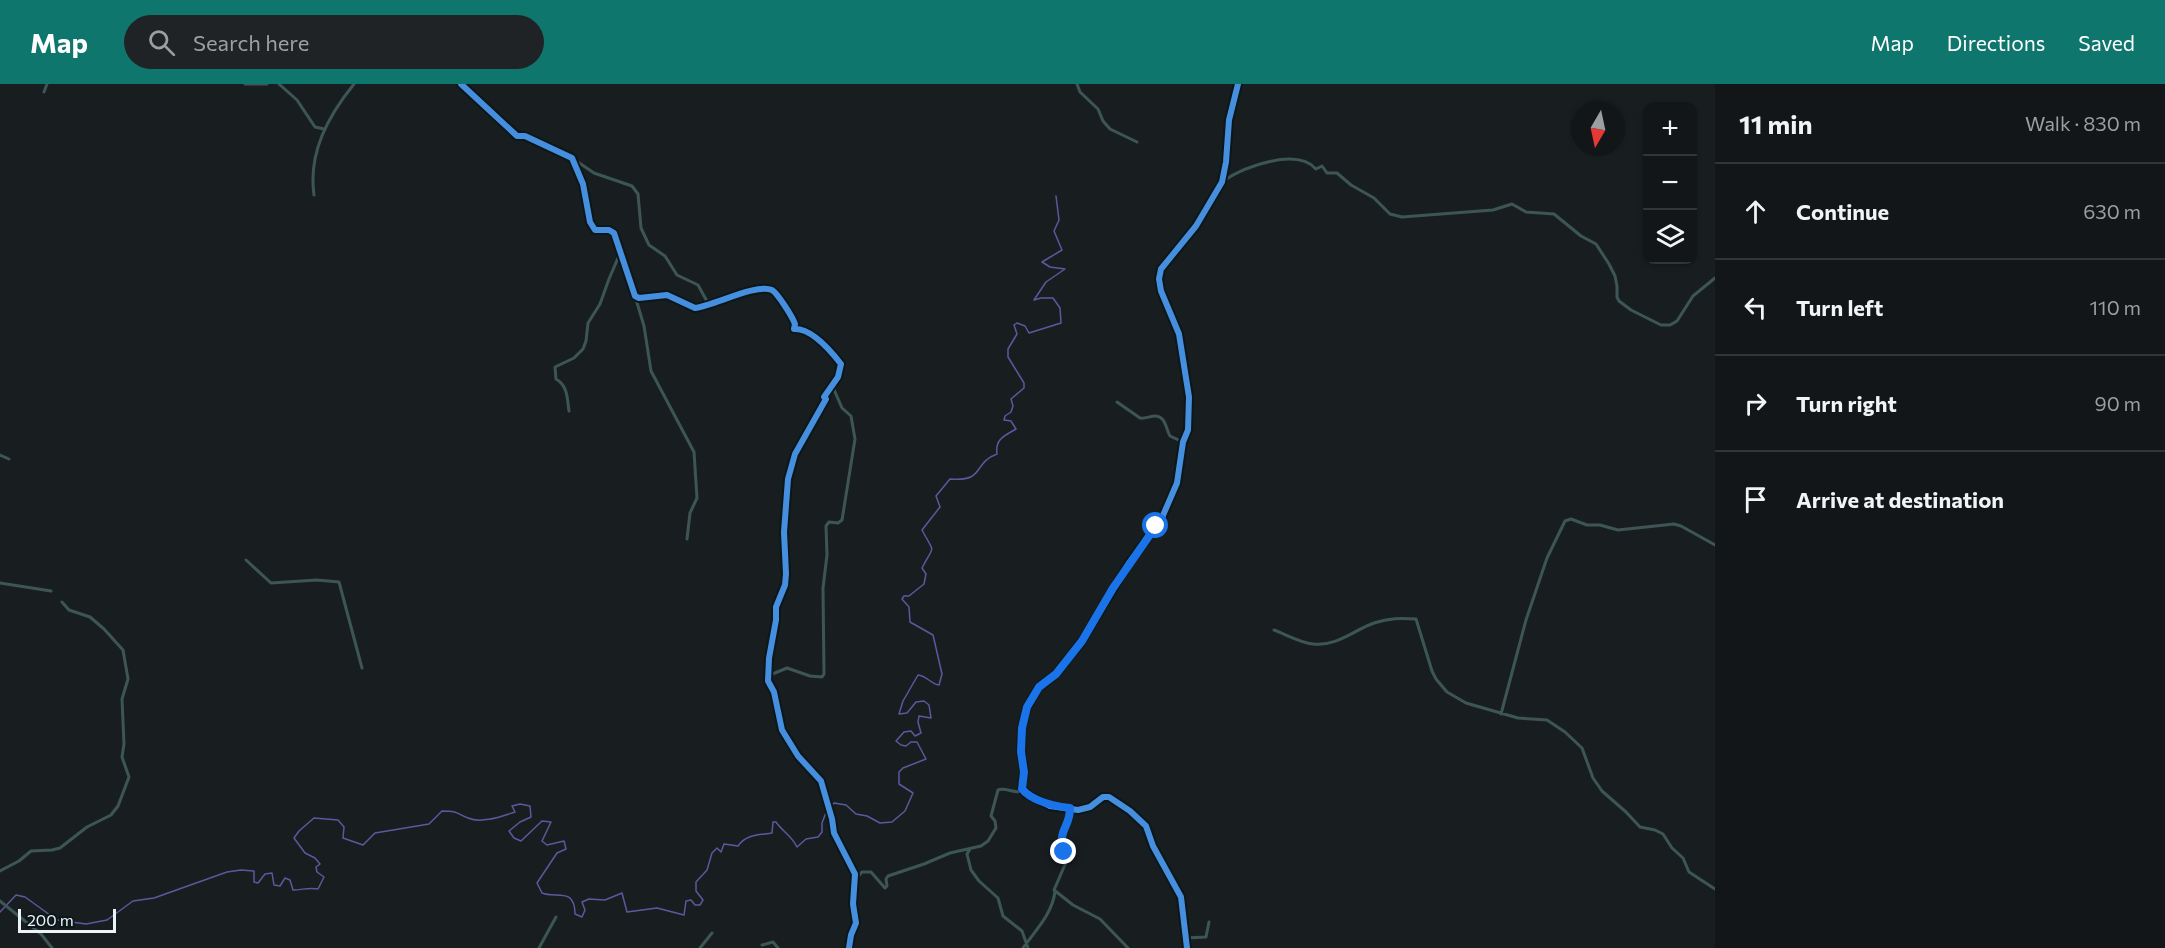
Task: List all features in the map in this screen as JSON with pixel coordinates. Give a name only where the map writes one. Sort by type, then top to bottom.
[{"type":"street","points":[[44,92],[47,84]]},
{"type":"street","points":[[245,84],[267,84]]},
{"type":"street","points":[[279,84],[297,100],[315,128],[324,129]]},
{"type":"street","points":[[314,195],[312,184],[314,166],[324,129],[354,84]]},
{"type":"street","points":[[461,84],[518,136],[525,136],[572,158],[594,173],[632,186],[638,194],[641,228],[649,245],[665,256],[677,275],[698,285],[710,305]]},
{"type":"street","points":[[1077,84],[1080,92],[1098,109],[1103,121],[1110,129],[1137,142]]},
{"type":"street","points":[[1023,790],[1024,767],[1021,743],[1023,718],[1027,707],[1039,687],[1056,674],[1082,641],[1130,563],[1161,520],[1177,483],[1183,442],[1188,430],[1189,398],[1185,360],[1179,334],[1161,291],[1159,279],[1161,269],[1196,226],[1222,182],[1229,120],[1238,84]]},
{"type":"street","points":[[572,158],[583,184],[591,226],[595,230],[613,231],[644,326],[652,375],[694,452],[697,498],[690,513],[687,540]]},
{"type":"street","points":[[1222,182],[1231,175],[1267,162],[1290,160],[1310,163],[1316,169],[1322,166],[1327,173],[1337,173],[1351,185],[1374,198],[1393,215],[1404,217],[1453,214],[1493,210],[1512,204],[1526,212],[1554,214],[1581,236],[1596,244],[1610,264],[1615,276],[1619,302],[1661,325],[1670,325],[1677,321],[1694,297],[1715,278]]},
{"type":"street","points":[[569,411],[565,386],[556,379],[555,367],[574,358],[583,348],[588,323],[600,304],[621,251]]},
{"type":"street","points":[[635,296],[642,298],[665,295],[693,308],[765,288],[773,291],[787,308],[795,324],[794,329],[811,335],[841,363],[840,371],[795,454],[791,466],[784,532],[785,585],[776,607],[768,681],[774,692],[782,730],[798,756],[821,781],[834,833],[856,880]]},
{"type":"street","points":[[770,675],[787,668],[812,676],[822,677],[824,674],[823,604],[827,555],[826,526],[829,522],[838,523],[842,520],[855,439],[851,416],[842,408],[832,385]]},
{"type":"street","points":[[1117,402],[1140,418],[1155,416],[1162,419],[1170,436],[1183,442]]},
{"type":"street","points":[[0,455],[9,459]]},
{"type":"street","points":[[1501,714],[1526,620],[1547,558],[1565,521],[1571,519],[1587,525],[1600,525],[1618,530],[1681,525],[1715,545]]},
{"type":"street","points":[[246,560],[271,582],[317,580],[339,582],[362,668]]},
{"type":"street","points":[[0,583],[51,591]]},
{"type":"street","points":[[0,870],[13,866],[30,850],[60,848],[87,827],[111,815],[118,806],[129,777],[122,757],[124,744],[122,699],[128,679],[123,650],[90,617],[69,610],[62,602]]},
{"type":"street","points":[[1274,630],[1310,644],[1323,644],[1348,637],[1373,624],[1389,619],[1416,619],[1426,654],[1440,684],[1453,697],[1466,704],[1501,714],[1547,720],[1576,740],[1582,748],[1593,778],[1602,791],[1640,827],[1663,834],[1672,848],[1683,858],[1689,872],[1715,889]]},
{"type":"street","points":[[849,948],[851,934],[856,923],[853,904],[856,880],[862,872],[870,872],[881,887],[885,888],[888,876],[961,850],[983,845],[995,830],[995,821],[991,816],[998,790],[1001,789],[1017,792],[1023,790],[1050,806],[1082,810],[1106,796],[1130,811],[1146,826],[1153,846],[1181,897],[1187,948]]},
{"type":"street","points":[[1026,947],[1050,912],[1054,889],[1067,860],[1061,836],[1069,821],[1070,808]]},
{"type":"street","points":[[967,854],[972,848]]},
{"type":"street","points":[[961,850],[967,854],[971,870],[979,881],[998,898],[1003,916],[1022,931],[1026,947]]},
{"type":"street","points":[[1055,891],[1100,919],[1128,948]]},
{"type":"street","points":[[1,902],[41,934],[52,948]]},
{"type":"street","points":[[539,948],[556,917]]},
{"type":"street","points":[[1186,938],[1206,937],[1209,922]]},
{"type":"street","points":[[700,948],[712,933]]},
{"type":"street","points":[[762,945],[773,942],[778,948]]},
{"type":"waterway","points":[[830,807],[834,803],[846,805],[856,814],[867,816],[880,823],[892,822],[905,811],[913,793],[899,784],[899,772],[903,768],[926,759],[917,742],[911,742],[906,746],[896,741],[904,732],[911,731],[915,736],[921,733],[919,716],[931,718],[929,705],[924,701],[916,702],[907,713],[899,714],[903,701],[918,675],[939,685],[942,674],[933,635],[910,622],[909,607],[902,599],[924,584],[926,574],[922,568],[932,549],[922,530],[940,507],[936,496],[950,479],[969,478],[974,475],[984,462],[997,454],[997,445],[1001,438],[1016,429],[1011,421],[1004,420],[1005,416],[1011,412],[1013,406],[1011,399],[1024,388],[1024,383],[1008,357],[1008,349],[1017,334],[1014,325],[1017,323],[1025,326],[1029,333],[1061,323],[1060,308],[1053,298],[1034,300],[1046,282],[1065,269],[1050,267],[1042,262],[1062,250],[1054,231],[1059,220],[1056,196]]},
{"type":"waterway","points":[[0,912],[16,895],[25,897],[57,920],[86,924],[107,920],[133,901],[154,898],[227,872],[241,870],[254,871],[254,882],[258,883],[265,874],[272,873],[274,885],[280,886],[285,878],[290,880],[293,890],[318,889],[324,877],[317,872],[316,867],[320,864],[315,858],[305,853],[294,838],[314,818],[338,820],[344,827],[343,838],[363,845],[375,833],[429,824],[442,811],[454,812],[474,820],[486,820],[515,812],[512,806],[520,804],[530,806],[531,817],[509,831],[514,838],[521,841],[542,821],[551,822],[542,841],[547,845],[564,841],[566,849],[557,853],[537,883],[542,893],[568,897],[572,900],[575,914],[582,917],[585,910],[582,902],[589,899],[605,900],[622,893],[627,912],[657,908],[684,915],[686,901],[691,900],[695,905],[700,905],[703,900],[696,891],[696,882],[707,870],[712,853],[717,848],[721,852],[724,844],[738,846],[749,837],[772,833],[773,822],[776,822],[797,847],[806,839],[818,837],[822,832],[822,823],[827,810]]},
{"type":"cycle path","points":[[461,84],[517,136],[525,136],[572,158],[583,184],[590,222],[595,230],[609,230],[614,233],[635,296],[639,298],[667,295],[695,308],[746,292],[772,290],[791,316],[795,324],[794,329],[814,336],[841,364],[838,377],[824,397],[826,399],[795,454],[788,479],[784,532],[785,585],[776,607],[768,681],[774,692],[782,730],[798,756],[821,781],[834,833],[855,874],[853,904],[856,923],[849,948]]},
{"type":"cycle path","points":[[1187,948],[1181,897],[1153,846],[1146,826],[1130,811],[1109,797],[1103,797],[1090,807],[1078,810],[1050,806],[1025,793],[1022,787],[1024,772],[1021,752],[1022,727],[1027,707],[1039,687],[1056,674],[1082,641],[1129,563],[1161,520],[1177,483],[1183,442],[1188,430],[1189,397],[1179,334],[1161,291],[1159,279],[1161,269],[1196,226],[1222,182],[1229,120],[1238,84]]},
{"type":"route","points":[[1064,852],[1061,836],[1069,821],[1070,808],[1050,806],[1025,793],[1022,789],[1023,718],[1037,689],[1056,674],[1082,641],[1113,588],[1156,526]]}]
